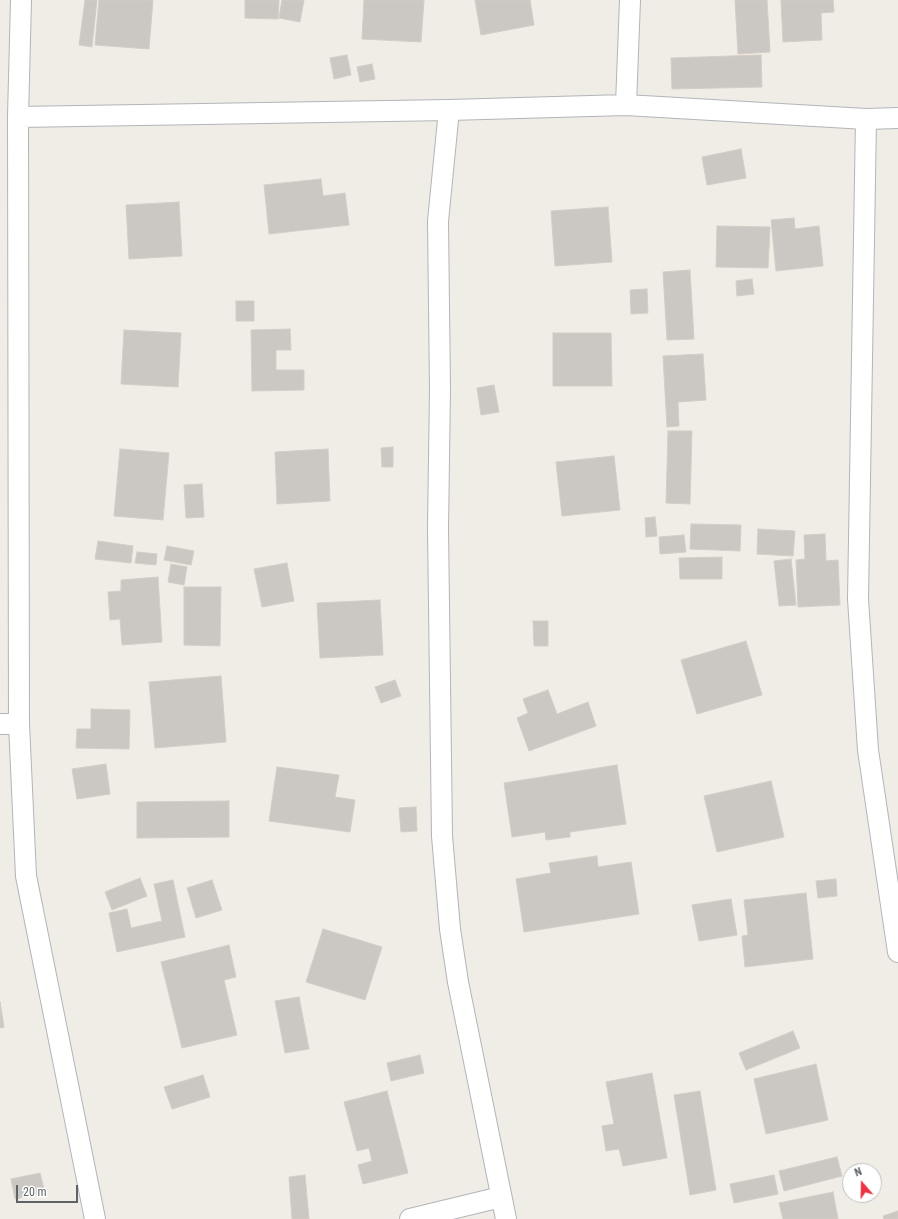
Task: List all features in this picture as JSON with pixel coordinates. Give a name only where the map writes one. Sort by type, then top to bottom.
[{"type":"street","points":[[20,0],[10,724],[26,876],[95,1219]]},
{"type":"street","points":[[626,105],[630,0]]},
{"type":"street","points":[[18,117],[449,110],[626,105],[866,119],[898,118]]},
{"type":"street","points":[[449,110],[438,221],[440,389],[438,528],[442,836],[450,929],[458,982],[506,1219]]},
{"type":"street","points":[[866,119],[858,599],[868,750],[898,952]]},
{"type":"street","points":[[410,1219],[501,1197]]},
{"type":"building","points":[[85,0],[97,0],[92,47],[79,45]]},
{"type":"building","points":[[99,0],[153,0],[149,49],[95,45]]},
{"type":"building","points":[[245,0],[279,0],[278,19],[245,18]]},
{"type":"building","points":[[282,0],[304,0],[300,22],[279,18]]},
{"type":"building","points":[[364,0],[424,0],[421,42],[362,39]]},
{"type":"building","points":[[475,0],[530,0],[534,25],[481,35]]},
{"type":"building","points":[[735,0],[767,0],[770,52],[738,54]]},
{"type":"building","points":[[781,0],[833,0],[834,12],[821,13],[822,40],[783,42]]},
{"type":"building","points":[[347,55],[351,75],[334,79],[330,58]]},
{"type":"building","points":[[761,55],[762,87],[672,89],[671,58]]},
{"type":"building","points":[[372,64],[375,79],[360,82],[357,67]]},
{"type":"building","points":[[741,149],[746,178],[707,185],[702,157]]},
{"type":"building","points":[[321,179],[323,196],[345,193],[349,225],[269,234],[264,185]]},
{"type":"building","points":[[179,202],[182,256],[129,259],[126,205]]},
{"type":"building","points":[[608,207],[612,262],[555,266],[551,211]]},
{"type":"building","points":[[794,218],[795,229],[819,226],[823,266],[776,271],[771,220]]},
{"type":"building","points":[[717,226],[770,227],[768,268],[716,267]]},
{"type":"building","points":[[690,270],[694,339],[667,340],[663,272]]},
{"type":"building","points":[[752,279],[754,294],[737,296],[736,281]]},
{"type":"building","points":[[647,289],[648,313],[631,314],[630,290]]},
{"type":"building","points":[[236,301],[254,301],[254,321],[236,321]]},
{"type":"building","points":[[290,329],[291,350],[276,350],[276,370],[304,370],[304,390],[252,391],[251,330]]},
{"type":"building","points":[[124,330],[181,333],[178,387],[121,384]]},
{"type":"building","points":[[553,333],[611,333],[612,386],[553,386]]},
{"type":"building","points":[[703,354],[706,400],[678,402],[679,426],[667,427],[663,356]]},
{"type":"building","points":[[494,385],[499,412],[481,415],[477,388]]},
{"type":"building","points":[[668,431],[692,431],[690,504],[666,503]]},
{"type":"building","points":[[393,447],[393,467],[382,467],[381,448]]},
{"type":"building","points":[[120,449],[169,453],[163,520],[114,516]]},
{"type":"building","points":[[328,449],[330,501],[277,504],[275,452]]},
{"type":"building","points":[[614,456],[620,510],[562,516],[556,462]]},
{"type":"building","points":[[202,484],[204,517],[186,518],[184,485]]},
{"type":"building","points":[[655,517],[657,536],[646,537],[645,518]]},
{"type":"building","points":[[691,524],[741,525],[740,551],[690,549]]},
{"type":"building","points":[[758,529],[795,531],[793,556],[757,554]]},
{"type":"building","points":[[825,534],[826,561],[838,560],[840,605],[798,607],[796,560],[805,559],[804,535]]},
{"type":"building","points":[[684,535],[686,552],[660,554],[659,537]]},
{"type":"building","points":[[98,541],[133,546],[131,563],[95,559]]},
{"type":"building","points":[[167,546],[194,551],[191,565],[164,560]]},
{"type":"building","points":[[137,552],[157,554],[156,565],[135,563]]},
{"type":"building","points":[[722,557],[722,579],[680,579],[679,558]]},
{"type":"building","points":[[791,559],[796,605],[779,606],[774,561]]},
{"type":"building","points":[[287,563],[294,601],[262,607],[254,569]]},
{"type":"building","points":[[171,564],[187,567],[184,585],[168,582]]},
{"type":"building","points":[[158,577],[162,642],[122,645],[120,619],[110,620],[108,592],[121,591],[121,580]]},
{"type":"building","points":[[184,587],[221,587],[220,646],[184,645]]},
{"type":"building","points":[[380,600],[383,655],[320,658],[317,603]]},
{"type":"building","points":[[533,621],[548,621],[548,646],[534,646]]},
{"type":"building","points":[[746,641],[762,695],[697,714],[681,660]]},
{"type":"building","points":[[221,676],[226,742],[155,748],[149,682]]},
{"type":"building","points":[[395,680],[401,696],[381,703],[375,687]]},
{"type":"building","points":[[548,690],[557,714],[588,702],[596,726],[529,751],[517,718],[528,713],[523,699]]},
{"type":"building","points":[[91,709],[130,710],[129,749],[76,748],[77,729],[91,729]]},
{"type":"building","points":[[106,764],[110,794],[77,799],[72,769]]},
{"type":"building","points":[[617,765],[626,824],[570,832],[570,837],[546,840],[545,832],[512,837],[504,783]]},
{"type":"building","points":[[277,767],[339,775],[335,797],[355,800],[350,832],[269,821]]},
{"type":"building","points":[[771,781],[784,837],[717,852],[704,796]]},
{"type":"building","points":[[229,801],[229,837],[137,838],[137,802]]},
{"type":"building","points":[[416,807],[417,831],[401,832],[399,808]]},
{"type":"building","points":[[597,856],[598,867],[631,862],[639,914],[524,932],[516,879],[551,873],[549,863]]},
{"type":"building","points":[[140,878],[147,896],[112,910],[105,892]]},
{"type":"building","points":[[836,879],[837,896],[818,898],[816,881]]},
{"type":"building","points":[[173,880],[185,937],[117,952],[109,913],[127,909],[131,928],[162,921],[154,884]]},
{"type":"building","points":[[212,880],[222,910],[196,918],[187,888]]},
{"type":"building","points":[[806,893],[813,959],[745,967],[742,936],[748,935],[744,900]]},
{"type":"building","points":[[731,899],[737,935],[699,941],[692,905]]},
{"type":"building","points":[[323,929],[382,947],[365,1000],[306,982]]},
{"type":"building","points":[[229,945],[236,977],[224,980],[237,1035],[182,1048],[161,962]]},
{"type":"building","points":[[299,997],[309,1049],[285,1053],[275,1001]]},
{"type":"building","points":[[0,1002],[4,1027],[0,1028]]},
{"type":"building","points":[[793,1031],[800,1048],[746,1070],[739,1053]]},
{"type":"building","points":[[420,1055],[424,1073],[391,1081],[387,1063]]},
{"type":"building","points":[[816,1064],[828,1120],[766,1134],[754,1079]]},
{"type":"building","points":[[652,1073],[667,1158],[623,1166],[619,1149],[606,1151],[602,1126],[614,1124],[606,1082]]},
{"type":"building","points":[[203,1075],[210,1097],[172,1109],[164,1087]]},
{"type":"building","points":[[387,1091],[408,1173],[363,1184],[358,1165],[372,1161],[369,1148],[357,1151],[344,1102]]},
{"type":"building","points":[[700,1091],[716,1190],[690,1195],[674,1095]]},
{"type":"building","points":[[837,1157],[842,1176],[784,1191],[779,1171]]},
{"type":"building","points":[[40,1173],[45,1193],[15,1199],[11,1179]]},
{"type":"building","points":[[305,1175],[309,1219],[292,1219],[289,1177]]},
{"type":"building","points":[[774,1175],[778,1194],[734,1203],[730,1184]]},
{"type":"building","points":[[833,1192],[838,1219],[783,1219],[779,1203]]},
{"type":"building","points":[[898,1211],[898,1219],[884,1219],[883,1216]]}]
